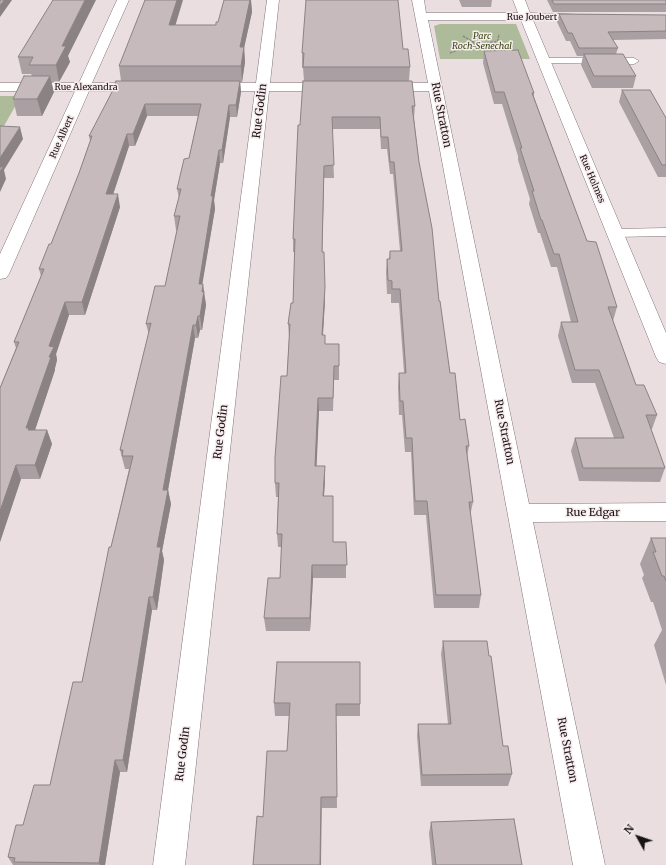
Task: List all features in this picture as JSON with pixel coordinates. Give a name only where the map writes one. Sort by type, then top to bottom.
[{"type":"street","name":"Rue Albert","points":[[0,274],[123,0]]},
{"type":"street","name":"Rue Godin","points":[[169,865],[273,0]]},
{"type":"street","name":"Rue Stratton","points":[[418,0],[589,865]]},
{"type":"street","name":"Rue Holmes","points":[[519,0],[666,357]]},
{"type":"street","name":"Rue Joubert","points":[[421,16],[599,17]]},
{"type":"street","name":"Rue Alexandra","points":[[0,87],[158,87]]},
{"type":"street","points":[[197,87],[341,87]]},
{"type":"street","points":[[365,87],[435,87]]},
{"type":"street","name":"Rue Edgar","points":[[520,513],[666,512]]},
{"type":"lane","points":[[543,61],[634,61]]},
{"type":"lane","points":[[614,233],[666,232]]},
{"type":"path","points":[[463,36],[476,44]]},
{"type":"path","points":[[464,47],[470,41]]},
{"type":"path","points":[[448,54],[464,47],[495,42]]},
{"type":"green space","name":"Parc Roch-Senechal","points":[[440,24],[516,24],[530,59],[440,59],[434,26]]},
{"type":"green space","points":[[0,96],[21,96],[0,133]]},
{"type":"building","points":[[0,0],[4,0],[0,6]]},
{"type":"building","points":[[53,0],[85,0],[62,46],[66,46],[56,65],[29,65],[33,57],[18,57]]},
{"type":"building","points":[[145,0],[177,0],[169,25],[216,25],[224,0],[250,0],[240,47],[244,47],[241,66],[119,66]]},
{"type":"building","points":[[306,0],[398,0],[403,49],[408,49],[410,67],[303,67],[304,53],[302,53]]},
{"type":"building","points":[[552,0],[666,0],[666,4],[554,4]]},
{"type":"building","points":[[559,14],[666,15],[666,31],[608,32],[618,48],[579,48],[572,33],[568,33]]},
{"type":"building","points":[[518,50],[534,93],[532,93],[587,241],[596,242],[617,307],[608,307],[636,385],[644,385],[657,415],[646,415],[665,468],[583,468],[575,438],[624,438],[599,370],[575,370],[561,322],[578,322],[559,254],[554,254],[541,220],[532,191],[534,191],[520,148],[522,148],[504,92],[495,92],[484,51]]},
{"type":"building","points":[[584,54],[623,54],[636,76],[594,76]]},
{"type":"building","points":[[24,76],[50,76],[37,99],[13,99]]},
{"type":"building","points":[[116,81],[240,81],[236,105],[229,105],[222,150],[219,150],[199,284],[203,284],[202,292],[204,291],[200,316],[198,316],[196,325],[193,325],[163,490],[168,490],[157,547],[161,547],[153,597],[149,597],[123,760],[115,760],[99,863],[14,862],[15,858],[8,857],[16,825],[23,825],[34,785],[50,785],[73,682],[82,682],[109,547],[111,547],[133,456],[122,456],[123,450],[120,450],[151,323],[146,324],[155,286],[165,286],[180,216],[174,216],[181,189],[177,189],[184,159],[189,158],[201,104],[145,104],[133,134],[127,134],[106,194],[118,194],[82,302],[65,302],[49,346],[54,347],[49,357],[51,357],[26,428],[29,428],[28,430],[47,430],[35,465],[16,465],[0,511],[0,388],[19,342],[14,342],[44,269],[39,269],[49,244],[51,244],[92,136],[89,136],[113,90]]},
{"type":"building","points":[[303,81],[412,81],[415,106],[412,106],[419,162],[432,228],[439,301],[450,373],[455,373],[460,420],[465,419],[469,446],[466,446],[473,502],[469,502],[481,595],[436,595],[427,501],[415,501],[412,438],[406,438],[403,401],[400,401],[399,373],[406,373],[400,289],[392,289],[392,281],[388,280],[387,259],[390,259],[390,251],[402,251],[394,162],[390,162],[388,137],[381,137],[380,117],[332,117],[334,165],[324,166],[322,252],[324,252],[325,287],[322,335],[325,335],[325,344],[339,344],[339,366],[334,366],[333,398],[318,398],[315,466],[325,466],[323,496],[333,496],[333,542],[346,542],[347,565],[312,565],[310,618],[264,618],[268,578],[280,578],[282,534],[277,534],[279,483],[275,483],[275,458],[281,376],[287,376],[290,324],[288,324],[291,303],[293,303],[295,239],[293,239],[298,125],[300,125]]},
{"type":"building","points":[[622,90],[650,90],[666,118],[666,165],[662,165]]},
{"type":"building","points":[[0,126],[20,127],[0,158]]},
{"type":"building","points":[[651,538],[666,538],[666,581],[664,576],[662,576],[653,552],[656,552]]},
{"type":"building","points":[[443,641],[487,641],[489,656],[491,656],[503,746],[508,746],[512,774],[422,775],[418,724],[451,724]]},
{"type":"building","points":[[277,662],[360,662],[360,704],[336,704],[337,797],[321,797],[320,865],[253,865],[257,816],[263,817],[267,751],[287,751],[290,703],[274,703]]},
{"type":"building","points":[[514,819],[522,865],[436,865],[431,822]]}]
